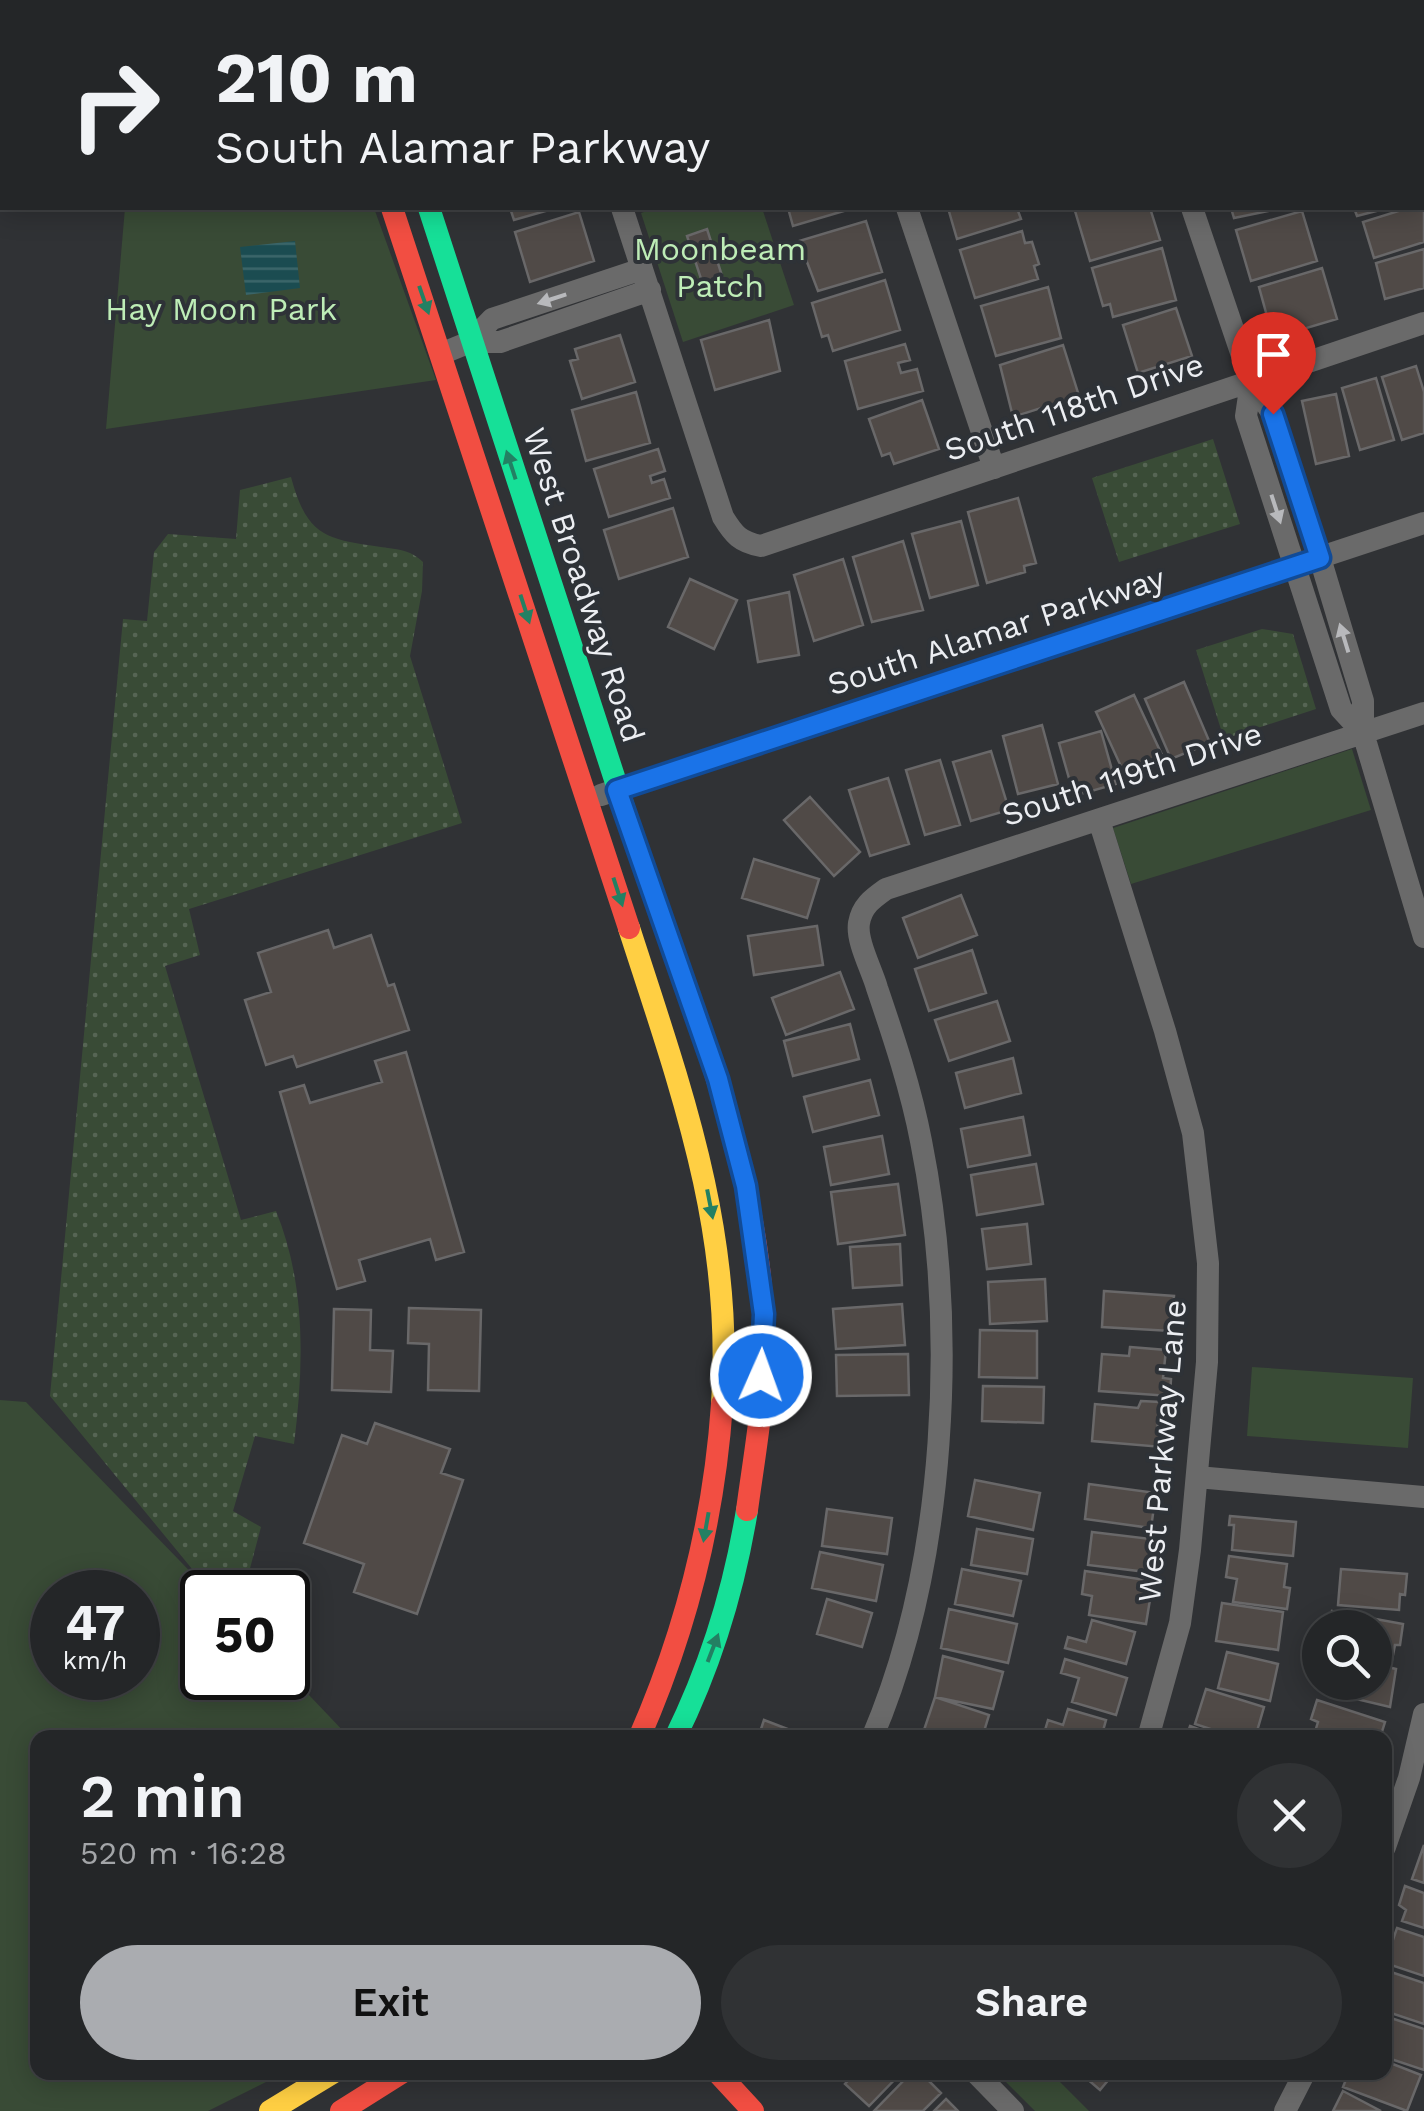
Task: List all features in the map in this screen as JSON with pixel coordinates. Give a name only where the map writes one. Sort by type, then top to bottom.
[{"type":"main road","name":"West Broadway Road","points":[[393,210],[443,353],[680,1085],[701,1161],[720,1255],[724,1344],[718,1461],[698,1567],[661,1693],[643,1730]]},
{"type":"main road","name":"West Broadway Road","points":[[430,210],[617,790],[718,1079],[746,1186],[764,1314],[760,1408],[746,1524],[726,1614],[679,1730]]},
{"type":"main road","points":[[270,2111],[321,2080]]},
{"type":"main road","points":[[341,2111],[390,2080]]},
{"type":"main road","points":[[725,2080],[754,2111]]},
{"type":"street","points":[[443,353],[470,342],[500,342],[646,280],[623,210]]},
{"type":"street","points":[[909,210],[994,468]]},
{"type":"street","points":[[1193,210],[1251,382],[1273,414],[1320,558],[1363,701],[1364,732],[1424,938]]},
{"type":"street","name":"South 118th Drive","points":[[646,280],[724,517],[734,536],[761,546],[1424,323]]},
{"type":"street","points":[[1251,382],[1246,416],[1294,566],[1341,709],[1364,732]]},
{"type":"street","name":"South Alamar Parkway","points":[[588,800],[1424,523]]},
{"type":"street","name":"South 119th Drive","points":[[875,1730],[918,1592],[936,1466],[943,1364],[937,1243],[921,1140],[900,1058],[858,927],[864,905],[886,889],[1424,713]]},
{"type":"street","name":"West Parkway Lane","points":[[1099,820],[1193,1133],[1208,1263],[1207,1362],[1180,1623],[1150,1730]]},
{"type":"street","points":[[1197,1476],[1424,1498]]},
{"type":"street","points":[[1392,1827],[1409,1778],[1424,1714]]},
{"type":"street","points":[[983,2080],[1013,2111]]},
{"type":"street","points":[[1285,2111],[1300,2080]]},
{"type":"green space","name":"Hay Moon Park","points":[[125,210],[375,210],[436,380],[106,429]]},
{"type":"green space","name":"Moonbeam Patch","points":[[763,210],[794,305],[683,342],[641,213]]},
{"type":"green space","points":[[1213,439],[1240,524],[1119,562],[1092,478]]},
{"type":"green space","points":[[291,477],[305,513],[323,533],[350,542],[403,550],[423,562],[410,656],[462,823],[189,909],[200,955],[165,966],[241,1220],[276,1211],[293,1268],[300,1326],[294,1444],[255,1436],[233,1511],[261,1527],[250,1570],[193,1570],[50,1396],[123,619],[147,621],[154,552],[168,534],[236,539],[240,490]]},
{"type":"green space","points":[[1262,629],[1293,634],[1316,709],[1224,739],[1196,650]]},
{"type":"green space","points":[[1352,749],[1371,810],[1131,884],[1113,828]]},
{"type":"green space","points":[[1252,1367],[1413,1378],[1408,1448],[1247,1436]]},
{"type":"green space","points":[[0,1400],[26,1402],[189,1570],[180,1570],[180,1700],[310,1700],[310,1696],[342,1730],[30,1730],[30,2080],[270,2080],[208,2111],[0,2111]]},
{"type":"green space","points":[[1058,2080],[1089,2111],[1035,2111],[1005,2081]]},
{"type":"water","points":[[295,241],[300,288],[246,295],[240,247]]},
{"type":"building","points":[[511,210],[549,210],[514,220]]},
{"type":"building","points":[[789,210],[847,210],[793,226]]},
{"type":"building","points":[[949,210],[1018,210],[1021,219],[957,239]]},
{"type":"building","points":[[1151,210],[1160,240],[1090,261],[1075,211]]},
{"type":"building","points":[[1232,210],[1273,210],[1234,218]]},
{"type":"building","points":[[1355,210],[1380,210],[1357,216]]},
{"type":"building","points":[[1402,210],[1424,210],[1424,242],[1374,258],[1363,222]]},
{"type":"building","points":[[1302,211],[1317,261],[1251,281],[1236,230]]},
{"type":"building","points":[[579,212],[594,261],[530,282],[515,232]]},
{"type":"building","points":[[866,221],[882,272],[818,291],[799,241]]},
{"type":"building","points":[[707,229],[724,282],[704,288],[687,236]]},
{"type":"building","points":[[1022,231],[1025,243],[1032,242],[1039,264],[1034,266],[1038,279],[975,298],[960,250]]},
{"type":"building","points":[[1162,248],[1176,300],[1113,317],[1110,304],[1103,306],[1092,268]]},
{"type":"building","points":[[1424,249],[1424,288],[1385,299],[1376,263]]},
{"type":"building","points":[[1322,268],[1337,319],[1273,338],[1259,287]]},
{"type":"building","points":[[885,280],[900,330],[833,351],[828,335],[822,337],[812,303]]},
{"type":"building","points":[[1048,287],[1061,338],[996,356],[981,306]]},
{"type":"building","points":[[1176,308],[1192,356],[1138,373],[1123,325]]},
{"type":"building","points":[[769,320],[780,371],[715,390],[701,340]]},
{"type":"building","points":[[620,335],[635,382],[582,399],[570,361],[578,359],[575,349]]},
{"type":"building","points":[[905,344],[910,360],[898,363],[901,373],[917,369],[923,391],[858,409],[845,361]]},
{"type":"building","points":[[1063,345],[1079,396],[1013,417],[1000,365]]},
{"type":"building","points":[[1416,366],[1424,392],[1424,433],[1402,440],[1382,377]]},
{"type":"building","points":[[1376,378],[1394,440],[1360,450],[1342,388]]},
{"type":"building","points":[[636,392],[650,443],[586,461],[572,410]]},
{"type":"building","points":[[1336,394],[1349,456],[1316,464],[1302,401]]},
{"type":"building","points":[[922,400],[939,449],[894,464],[890,453],[882,456],[869,419]]},
{"type":"building","points":[[658,449],[665,471],[650,476],[652,483],[664,479],[670,498],[609,517],[594,469]]},
{"type":"building","points":[[1018,498],[1036,563],[1024,566],[1025,572],[987,583],[968,512]]},
{"type":"building","points":[[673,508],[688,557],[619,579],[604,530]]},
{"type":"building","points":[[961,521],[978,585],[930,598],[912,534]]},
{"type":"building","points":[[903,541],[923,610],[872,622],[853,557]]},
{"type":"building","points":[[843,559],[863,625],[814,641],[794,575]]},
{"type":"building","points":[[690,579],[737,600],[714,649],[668,627]]},
{"type":"building","points":[[789,592],[799,655],[758,662],[748,601]]},
{"type":"building","points":[[1184,682],[1210,743],[1171,759],[1145,699]]},
{"type":"building","points":[[1134,695],[1162,755],[1124,773],[1096,712]]},
{"type":"building","points":[[1042,725],[1058,784],[1018,794],[1003,736]]},
{"type":"building","points":[[1101,731],[1116,784],[1074,796],[1059,743]]},
{"type":"building","points":[[991,751],[1009,810],[971,821],[953,762]]},
{"type":"building","points":[[940,760],[960,825],[925,835],[906,770]]},
{"type":"building","points":[[888,778],[909,844],[870,856],[849,790]]},
{"type":"building","points":[[810,797],[860,852],[834,876],[784,820]]},
{"type":"building","points":[[754,859],[819,879],[807,918],[742,898]]},
{"type":"building","points":[[961,895],[977,935],[918,958],[903,918]]},
{"type":"building","points":[[817,926],[823,965],[754,975],[748,936]]},
{"type":"building","points":[[328,930],[334,948],[371,935],[388,986],[394,984],[409,1030],[297,1067],[293,1056],[266,1065],[245,1000],[271,992],[258,953]]},
{"type":"building","points":[[972,950],[986,993],[929,1011],[915,969]]},
{"type":"building","points":[[840,972],[854,1009],[786,1035],[772,998]]},
{"type":"building","points":[[997,1001],[1010,1041],[949,1061],[935,1020]]},
{"type":"building","points":[[850,1024],[859,1059],[793,1076],[784,1041]]},
{"type":"building","points":[[406,1052],[464,1252],[436,1260],[430,1239],[359,1260],[365,1281],[337,1289],[280,1092],[304,1085],[310,1103],[382,1082],[375,1061]]},
{"type":"building","points":[[1013,1058],[1021,1093],[965,1108],[956,1073]]},
{"type":"building","points":[[870,1080],[879,1115],[813,1132],[804,1097]]},
{"type":"building","points":[[1023,1117],[1030,1155],[968,1167],[961,1129]]},
{"type":"building","points":[[882,1136],[889,1174],[831,1185],[824,1147]]},
{"type":"building","points":[[1036,1164],[1043,1204],[977,1215],[971,1175]]},
{"type":"building","points":[[898,1184],[905,1235],[838,1244],[831,1192]]},
{"type":"building","points":[[1027,1224],[1031,1264],[987,1269],[982,1229]]},
{"type":"building","points":[[900,1244],[902,1285],[853,1288],[850,1247]]},
{"type":"building","points":[[1045,1279],[1047,1321],[990,1324],[988,1282]]},
{"type":"building","points":[[1104,1291],[1174,1296],[1171,1331],[1102,1327]]},
{"type":"building","points":[[902,1304],[905,1345],[836,1349],[833,1309]]},
{"type":"building","points":[[409,1308],[481,1310],[479,1391],[428,1390],[429,1344],[408,1343]]},
{"type":"building","points":[[334,1309],[371,1310],[370,1350],[393,1351],[391,1392],[332,1390]]},
{"type":"building","points":[[980,1330],[1037,1331],[1037,1378],[979,1377]]},
{"type":"building","points":[[1130,1347],[1166,1350],[1163,1378],[1171,1379],[1170,1396],[1099,1391],[1102,1354],[1129,1356]]},
{"type":"building","points":[[908,1354],[909,1395],[837,1396],[836,1355]]},
{"type":"building","points":[[983,1386],[1044,1387],[1043,1423],[982,1421]]},
{"type":"building","points":[[1141,1401],[1160,1402],[1157,1432],[1163,1432],[1162,1447],[1092,1441],[1095,1404],[1138,1408]]},
{"type":"building","points":[[375,1423],[450,1449],[441,1473],[463,1480],[417,1614],[354,1592],[364,1564],[304,1543],[342,1435],[367,1444]]},
{"type":"building","points":[[975,1480],[1040,1493],[1033,1530],[968,1516]]},
{"type":"building","points":[[1089,1484],[1156,1493],[1151,1528],[1085,1519]]},
{"type":"building","points":[[827,1509],[892,1518],[887,1554],[822,1546]]},
{"type":"building","points":[[1230,1516],[1296,1522],[1293,1556],[1232,1550],[1234,1525],[1229,1525]]},
{"type":"building","points":[[977,1529],[1033,1539],[1027,1574],[971,1565]]},
{"type":"building","points":[[1092,1532],[1151,1539],[1147,1572],[1088,1565]]},
{"type":"building","points":[[820,1552],[883,1565],[876,1601],[812,1588]]},
{"type":"building","points":[[1229,1556],[1287,1564],[1287,1609],[1233,1602],[1237,1579],[1226,1577]]},
{"type":"building","points":[[962,1569],[1021,1581],[1013,1616],[955,1604]]},
{"type":"building","points":[[1341,1569],[1407,1574],[1399,1610],[1338,1605]]},
{"type":"building","points":[[1085,1571],[1153,1581],[1146,1624],[1089,1615],[1092,1596],[1082,1594]]},
{"type":"building","points":[[827,1599],[872,1613],[862,1647],[817,1634]]},
{"type":"building","points":[[1222,1603],[1283,1612],[1278,1650],[1216,1641]]},
{"type":"building","points":[[949,1609],[1017,1624],[1008,1663],[941,1648]]},
{"type":"building","points":[[1092,1620],[1135,1632],[1126,1664],[1065,1648],[1068,1637],[1086,1642]]},
{"type":"building","points":[[1392,1622],[1403,1624],[1400,1645],[1395,1645],[1392,1660]]},
{"type":"building","points":[[1227,1652],[1278,1664],[1270,1701],[1218,1688]]},
{"type":"building","points":[[943,1656],[1003,1672],[993,1709],[935,1697]]},
{"type":"building","points":[[1065,1659],[1127,1678],[1116,1715],[1072,1702],[1079,1678],[1061,1673]]},
{"type":"building","points":[[1206,1689],[1264,1707],[1257,1730],[1213,1730],[1195,1724]]},
{"type":"building","points":[[935,1697],[989,1715],[984,1730],[924,1730]]},
{"type":"building","points":[[1317,1700],[1385,1722],[1382,1730],[1316,1730],[1318,1722],[1311,1719]]},
{"type":"building","points":[[1361,1700],[1391,1700],[1390,1707]]},
{"type":"building","points":[[1068,1709],[1106,1720],[1103,1730],[1045,1730],[1048,1720],[1063,1725]]},
{"type":"building","points":[[764,1720],[790,1730],[761,1730]]},
{"type":"building","points":[[1424,1845],[1424,1883],[1412,1879]]},
{"type":"building","points":[[1405,1886],[1424,1893],[1424,1928],[1402,1921],[1406,1910],[1399,1905]]},
{"type":"building","points":[[1397,1928],[1424,1937],[1424,1976],[1392,1965],[1392,1943]]},
{"type":"building","points":[[1392,1972],[1424,1983],[1424,2024],[1392,2013]]},
{"type":"building","points":[[1392,2018],[1424,2029],[1424,2070],[1392,2059]]},
{"type":"building","points":[[1392,2064],[1421,2075],[1407,2111],[1343,2087],[1346,2080],[1392,2080]]},
{"type":"building","points":[[849,2080],[894,2080],[869,2106],[845,2084]]},
{"type":"building","points":[[904,2080],[928,2080],[941,2093],[923,2111],[874,2111]]},
{"type":"building","points":[[1088,2080],[1108,2080],[1100,2090]]},
{"type":"building","points":[[1343,2091],[1381,2111],[1333,2111]]},
{"type":"building","points":[[946,2099],[958,2111],[934,2111]]},
{"type":"traffic: fast","points":[[430,210],[647,878]]},
{"type":"traffic: fast","points":[[679,1730],[720,1627],[747,1510]]},
{"type":"traffic: slow","points":[[629,928],[684,1104],[712,1220],[724,1341],[722,1404]]},
{"type":"traffic: slow","points":[[270,2111],[321,2080]]},
{"type":"traffic: jam","points":[[393,210],[629,928]]},
{"type":"traffic: jam","points":[[647,878],[723,1098],[751,1212],[764,1328],[764,1373],[747,1510]]},
{"type":"traffic: jam","points":[[642,1730],[671,1657],[695,1575],[712,1490],[722,1404]]},
{"type":"traffic: jam","points":[[341,2111],[390,2080]]},
{"type":"traffic: jam","points":[[724,2080],[753,2111]]},
{"type":"route","points":[[761,1376],[764,1314],[746,1186],[718,1079],[617,790],[1320,558],[1273,414]]}]
